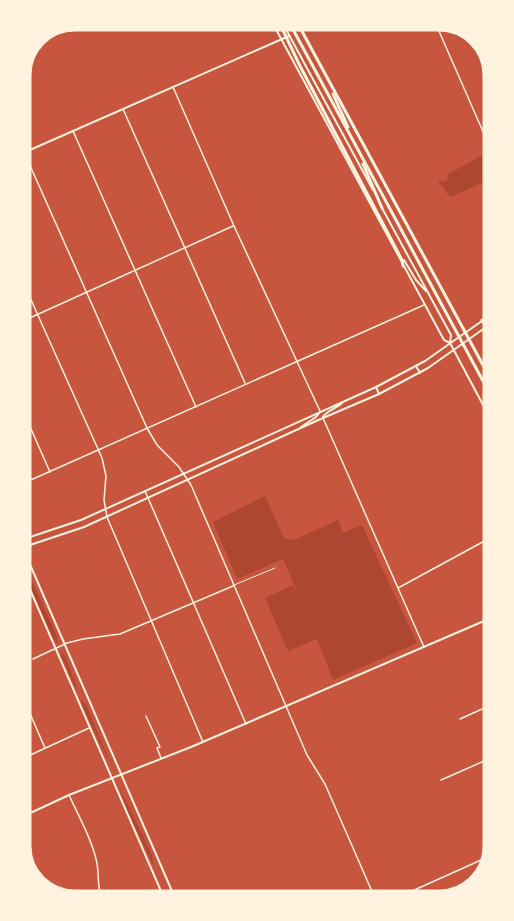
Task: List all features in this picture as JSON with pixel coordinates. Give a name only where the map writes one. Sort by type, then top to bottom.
[{"type":"highway","points":[[284,29],[300,66],[363,184],[403,266]]},
{"type":"highway","points":[[293,29],[485,385]]},
{"type":"highway","points":[[301,29],[485,368]]},
{"type":"highway","points":[[326,77],[382,208]]},
{"type":"highway","points":[[482,320],[485,323]]},
{"type":"main road","points":[[276,29],[401,260],[404,260],[416,280],[428,293]]},
{"type":"main road","points":[[285,29],[428,293],[450,335],[450,343],[453,350],[485,409]]},
{"type":"main road","points":[[29,150],[289,36]]},
{"type":"main road","points":[[403,266],[444,340],[450,343]]},
{"type":"main road","points":[[29,537],[81,520],[376,387],[416,366],[485,318]]},
{"type":"main road","points":[[29,545],[73,531],[107,517],[232,459],[379,394],[420,373],[485,328]]},
{"type":"main road","points":[[416,366],[420,373]]},
{"type":"main road","points":[[376,387],[379,394]]},
{"type":"main road","points":[[323,418],[325,414],[336,409],[345,401]]},
{"type":"main road","points":[[294,431],[316,417],[320,412]]},
{"type":"main road","points":[[273,433],[275,440]]},
{"type":"main road","points":[[230,452],[232,459]]},
{"type":"main road","points":[[29,564],[172,892]]},
{"type":"main road","points":[[29,587],[161,892]]},
{"type":"main road","points":[[29,814],[69,795],[121,776],[246,724],[485,621]]},
{"type":"street","points":[[438,29],[485,136]]},
{"type":"street","points":[[173,87],[234,226],[320,412]]},
{"type":"street","points":[[123,109],[245,383]]},
{"type":"street","points":[[73,131],[196,407]]},
{"type":"street","points":[[29,166],[147,428],[157,445],[188,480],[307,755],[325,784],[372,892]]},
{"type":"street","points":[[29,317],[234,226]]},
{"type":"street","points":[[29,296],[98,451],[106,476],[104,509],[203,742]]},
{"type":"street","points":[[29,481],[196,407],[245,383],[298,362],[424,305]]},
{"type":"street","points":[[323,418],[425,647]]},
{"type":"street","points":[[29,424],[50,472]]},
{"type":"street","points":[[145,491],[246,724]]},
{"type":"street","points":[[398,588],[485,541]]},
{"type":"street","points":[[33,659],[64,644],[83,638],[120,634],[233,585]]},
{"type":"street","points":[[460,719],[485,708]]},
{"type":"street","points":[[29,711],[45,749]]},
{"type":"street","points":[[146,716],[160,747],[157,748],[162,759]]},
{"type":"street","points":[[29,756],[90,728]]},
{"type":"street","points":[[441,780],[485,761]]},
{"type":"street","points":[[69,795],[96,856],[99,892]]},
{"type":"street","points":[[410,892],[483,859]]},
{"type":"lane","points":[[233,585],[275,568]]},
{"type":"shaded area","points":[[485,154],[485,182],[450,197],[437,180],[444,182],[448,179],[447,175]]},
{"type":"shaded area","points":[[265,496],[284,538],[294,540],[338,520],[343,533],[362,525],[417,643],[333,680],[317,639],[288,651],[265,598],[293,585],[299,596],[283,559],[237,579],[213,522]]},
{"type":"shaded area","points":[[29,575],[57,636],[57,642],[52,637],[29,583]]},
{"type":"shaded area","points":[[61,651],[65,656],[78,690],[62,658]]},
{"type":"shaded area","points":[[81,700],[87,707],[113,770],[82,705]]},
{"type":"shaded area","points":[[119,787],[152,855],[153,865],[126,807]]}]
